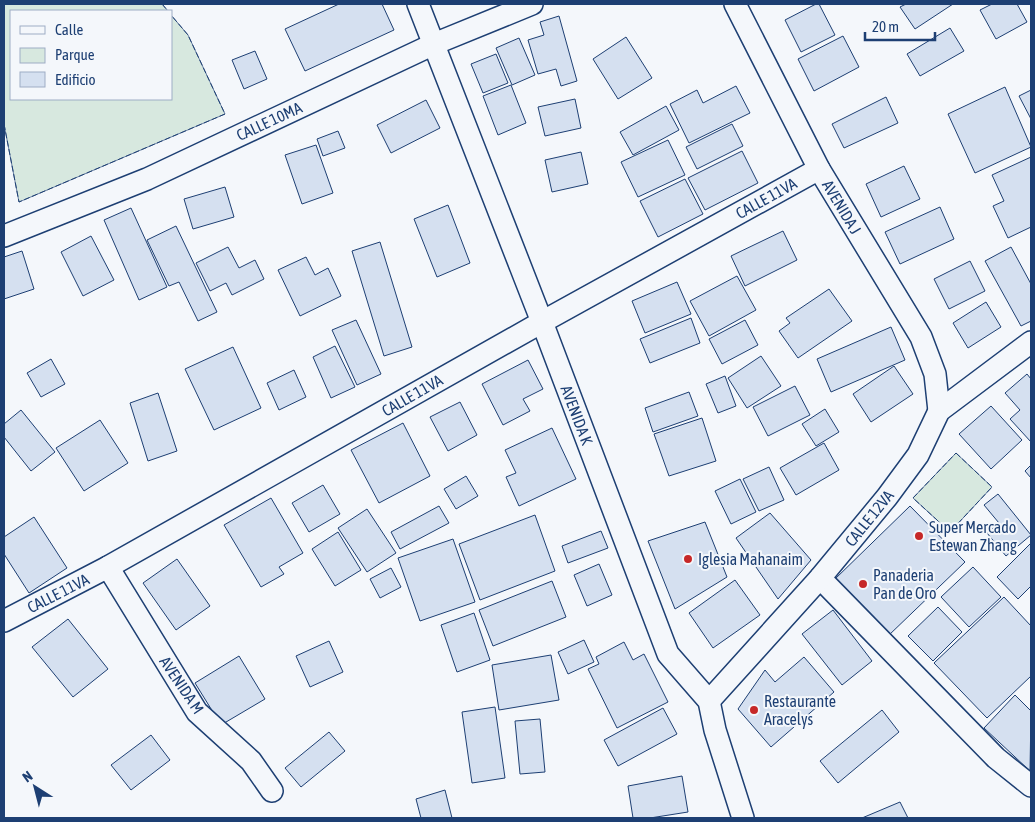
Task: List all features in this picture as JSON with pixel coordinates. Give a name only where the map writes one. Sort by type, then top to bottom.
[{"type":"street","name":"AVENIDA K","points":[[418,4],[542,322],[668,654],[709,701],[715,730],[743,818]]},
{"type":"street","name":"CALLE 10MA","points":[[4,236],[147,179],[434,44],[532,4]]},
{"type":"street","name":"AVENIDA J","points":[[735,4],[819,169],[921,337],[935,374],[939,411]]},
{"type":"street","name":"CALLE 11VA","points":[[4,621],[108,567],[542,322],[819,169]]},
{"type":"street","name":"CALLE 12VA","points":[[709,701],[820,578],[918,455],[939,411],[1031,342]]},
{"type":"street","name":"AVENIDA M","points":[[108,567],[197,712],[251,761],[272,791]]},
{"type":"street","points":[[820,578],[996,758],[1031,786]]},
{"type":"green space","points":[[4,4],[162,4],[167,10],[10,10],[10,100],[172,100],[172,16],[188,35],[225,114],[19,202],[4,124]]},
{"type":"green space","points":[[956,453],[992,487],[950,532],[913,498]]},
{"type":"building","points":[[339,4],[382,4],[394,30],[305,71],[285,29]]},
{"type":"building","points":[[819,4],[835,35],[801,52],[785,20]]},
{"type":"building","points":[[906,4],[953,4],[915,29],[900,7]]},
{"type":"building","points":[[992,4],[1017,4],[1027,22],[996,39],[980,10]]},
{"type":"building","points":[[559,16],[577,81],[561,86],[556,69],[538,74],[528,40],[544,35],[540,22]]},
{"type":"building","points":[[950,28],[964,51],[920,76],[907,54]]},
{"type":"building","points":[[843,36],[859,67],[814,91],[798,59]]},
{"type":"building","points":[[626,37],[652,78],[618,99],[593,59]]},
{"type":"building","points":[[519,38],[535,75],[512,85],[496,48]]},
{"type":"building","points":[[255,51],[267,79],[244,89],[232,60]]},
{"type":"building","points":[[496,54],[508,83],[483,93],[471,64]]},
{"type":"building","points":[[511,85],[526,123],[498,135],[483,96]]},
{"type":"building","points":[[736,86],[750,113],[689,143],[670,104],[697,90],[703,103]]},
{"type":"building","points":[[1005,87],[1031,147],[975,173],[948,114]]},
{"type":"building","points":[[1031,90],[1031,119],[1019,96]]},
{"type":"building","points":[[886,97],[898,123],[844,148],[832,124]]},
{"type":"building","points":[[575,99],[581,128],[545,136],[538,107]]},
{"type":"building","points":[[426,100],[440,128],[391,153],[377,125]]},
{"type":"building","points":[[666,106],[679,130],[633,155],[620,132]]},
{"type":"building","points":[[732,124],[743,146],[697,169],[686,147]]},
{"type":"building","points":[[338,131],[345,148],[323,156],[317,139]]},
{"type":"building","points":[[668,140],[685,175],[638,197],[621,162]]},
{"type":"building","points":[[316,145],[333,193],[302,204],[285,155]]},
{"type":"building","points":[[742,151],[758,183],[705,210],[688,178]]},
{"type":"building","points":[[581,152],[588,184],[552,192],[545,160]]},
{"type":"building","points":[[1031,157],[1031,227],[1008,238],[993,206],[1004,201],[992,175]]},
{"type":"building","points":[[904,166],[920,199],[881,217],[866,184]]},
{"type":"building","points":[[685,179],[703,214],[658,237],[640,201]]},
{"type":"building","points":[[225,187],[234,217],[193,229],[184,199]]},
{"type":"building","points":[[448,205],[470,263],[437,277],[414,219]]},
{"type":"building","points":[[940,207],[954,239],[900,264],[885,232]]},
{"type":"building","points":[[131,208],[167,287],[139,300],[104,220]]},
{"type":"building","points":[[176,226],[217,312],[198,321],[179,282],[169,286],[147,240]]},
{"type":"building","points":[[783,231],[797,260],[745,286],[731,256]]},
{"type":"building","points":[[91,236],[114,280],[83,296],[61,252]]},
{"type":"building","points":[[380,242],[412,347],[384,356],[352,251]]},
{"type":"building","points":[[228,247],[239,268],[255,260],[264,279],[232,295],[226,283],[210,291],[196,263]]},
{"type":"building","points":[[1011,247],[1031,284],[1031,321],[1021,326],[985,261]]},
{"type":"building","points":[[22,251],[34,289],[4,299],[4,257]]},
{"type":"building","points":[[306,257],[315,275],[328,268],[341,296],[300,316],[278,270]]},
{"type":"building","points":[[970,261],[985,291],[949,309],[934,279]]},
{"type":"building","points":[[737,276],[756,310],[709,336],[690,301]]},
{"type":"building","points":[[677,282],[691,314],[645,333],[632,301]]},
{"type":"building","points":[[829,289],[852,321],[798,358],[779,331],[790,323],[786,318]]},
{"type":"building","points":[[986,302],[1001,327],[968,348],[953,323]]},
{"type":"building","points":[[691,318],[700,343],[650,363],[640,339]]},
{"type":"building","points":[[356,320],[381,374],[357,385],[332,330]]},
{"type":"building","points":[[745,320],[758,345],[722,364],[709,339]]},
{"type":"building","points":[[891,327],[905,360],[831,392],[817,359]]},
{"type":"building","points":[[335,346],[355,387],[331,398],[313,357]]},
{"type":"building","points":[[233,347],[261,408],[214,430],[185,369]]},
{"type":"building","points":[[761,356],[781,386],[747,408],[728,378]]},
{"type":"building","points":[[51,359],[65,384],[41,397],[27,373]]},
{"type":"building","points":[[528,360],[543,389],[523,399],[530,411],[503,425],[482,384]]},
{"type":"building","points":[[894,366],[913,394],[871,422],[853,394]]},
{"type":"building","points":[[294,370],[306,397],[279,410],[267,383]]},
{"type":"building","points":[[1027,374],[1031,379],[1031,442],[1010,419],[1020,410],[1005,393]]},
{"type":"building","points":[[725,376],[736,406],[718,413],[706,384]]},
{"type":"building","points":[[795,386],[810,415],[768,436],[753,407]]},
{"type":"building","points":[[689,392],[698,416],[653,432],[645,408]]},
{"type":"building","points":[[158,393],[177,451],[148,461],[130,403]]},
{"type":"building","points":[[460,402],[477,435],[448,451],[430,417]]},
{"type":"building","points":[[991,406],[1022,440],[991,469],[959,434]]},
{"type":"building","points":[[825,409],[839,432],[816,446],[802,424]]},
{"type":"building","points":[[21,410],[55,452],[31,471],[4,437],[4,424]]},
{"type":"building","points":[[702,418],[716,461],[669,476],[654,434]]},
{"type":"building","points":[[100,420],[128,463],[84,491],[56,448]]},
{"type":"building","points":[[403,423],[430,476],[379,503],[351,450]]},
{"type":"building","points":[[552,428],[576,479],[519,506],[506,477],[516,473],[505,450]]},
{"type":"building","points":[[824,443],[839,470],[796,495],[780,468]]},
{"type":"building","points":[[1031,465],[1031,478],[1025,471]]},
{"type":"building","points":[[769,467],[784,500],[759,511],[743,479]]},
{"type":"building","points":[[466,476],[478,496],[456,509],[444,489]]},
{"type":"building","points":[[740,479],[756,512],[731,524],[715,491]]},
{"type":"building","points":[[323,485],[340,514],[309,532],[292,503]]},
{"type":"building","points":[[998,494],[1031,535],[1006,556],[987,533],[999,523],[984,505]]},
{"type":"building","points":[[271,498],[303,553],[279,567],[284,574],[261,587],[224,525]]},
{"type":"building","points":[[439,506],[449,523],[400,549],[391,532]]},
{"type":"building","points":[[910,506],[965,562],[888,636],[834,580]]},
{"type":"building","points":[[367,509],[396,553],[367,572],[338,528]]},
{"type":"building","points":[[770,513],[811,560],[778,599],[736,538]]},
{"type":"building","points":[[535,515],[555,571],[480,600],[459,544]]},
{"type":"building","points":[[34,517],[67,568],[29,593],[4,554],[4,537]]},
{"type":"building","name":"Iglesia Mahanaim","points":[[705,522],[727,577],[675,609],[648,541]]},
{"type":"building","points":[[601,531],[608,548],[568,563],[562,546]]},
{"type":"building","points":[[338,532],[361,570],[335,586],[312,549]]},
{"type":"building","points":[[453,539],[475,602],[420,621],[398,558]]},
{"type":"building","points":[[1031,543],[1031,586],[1018,599],[997,577]]},
{"type":"building","points":[[177,559],[210,606],[176,630],[143,583]]},
{"type":"building","points":[[599,564],[612,595],[587,606],[574,575]]},
{"type":"building","points":[[973,567],[1001,597],[969,627],[941,597]]},
{"type":"building","points":[[391,568],[401,587],[380,598],[370,579]]},
{"type":"building","points":[[735,580],[760,615],[713,648],[689,613]]},
{"type":"building","points":[[552,581],[566,617],[493,646],[479,610]]},
{"type":"building","points":[[1004,597],[1031,626],[1031,676],[987,718],[934,663]]},
{"type":"building","points":[[938,607],[962,632],[933,661],[908,636]]},
{"type":"building","points":[[833,610],[872,661],[842,685],[802,634]]},
{"type":"building","points":[[474,613],[490,660],[457,672],[441,625]]},
{"type":"building","points":[[68,619],[108,669],[73,697],[32,647]]},
{"type":"building","points":[[584,640],[594,662],[568,674],[558,652]]},
{"type":"building","points":[[329,641],[343,672],[310,687],[296,656]]},
{"type":"building","points":[[624,642],[633,660],[644,654],[668,702],[617,728],[588,669],[599,664],[596,657]]},
{"type":"building","points":[[551,655],[559,700],[499,710],[492,665]]},
{"type":"building","points":[[239,656],[265,699],[221,725],[195,683]]},
{"type":"building","points":[[804,657],[834,692],[771,747],[738,709],[765,670],[775,682]]},
{"type":"building","points":[[1015,695],[1031,711],[1030,771],[984,728]]},
{"type":"building","points":[[495,707],[505,778],[472,783],[462,712]]},
{"type":"building","points":[[663,708],[677,734],[618,766],[604,740]]},
{"type":"building","points":[[882,710],[899,732],[838,783],[820,761]]},
{"type":"building","points":[[540,719],[545,772],[520,774],[515,721]]},
{"type":"building","points":[[329,732],[345,751],[301,787],[285,768]]},
{"type":"building","points":[[151,735],[170,760],[131,790],[111,765]]},
{"type":"building","points":[[682,776],[688,812],[650,818],[633,818],[628,786]]},
{"type":"building","points":[[445,790],[452,818],[421,818],[416,799]]},
{"type":"building","points":[[900,802],[908,818],[862,818]]},
{"type":"fence","points":[[162,4],[167,10]]},
{"type":"fence","points":[[4,124],[19,202],[225,114],[188,35],[172,16]]},
{"type":"fence","points":[[956,453],[992,487],[950,532],[913,498],[956,453]]},
{"type":"place","name":"Super Mercado Estewan Zhang","points":[[919,536]]},
{"type":"place","name":"Iglesia Mahanaim","points":[[688,559]]},
{"type":"place","name":"Panaderia Pan de Oro","points":[[863,584]]},
{"type":"place","name":"Restaurante Aracelys","points":[[754,710]]}]
